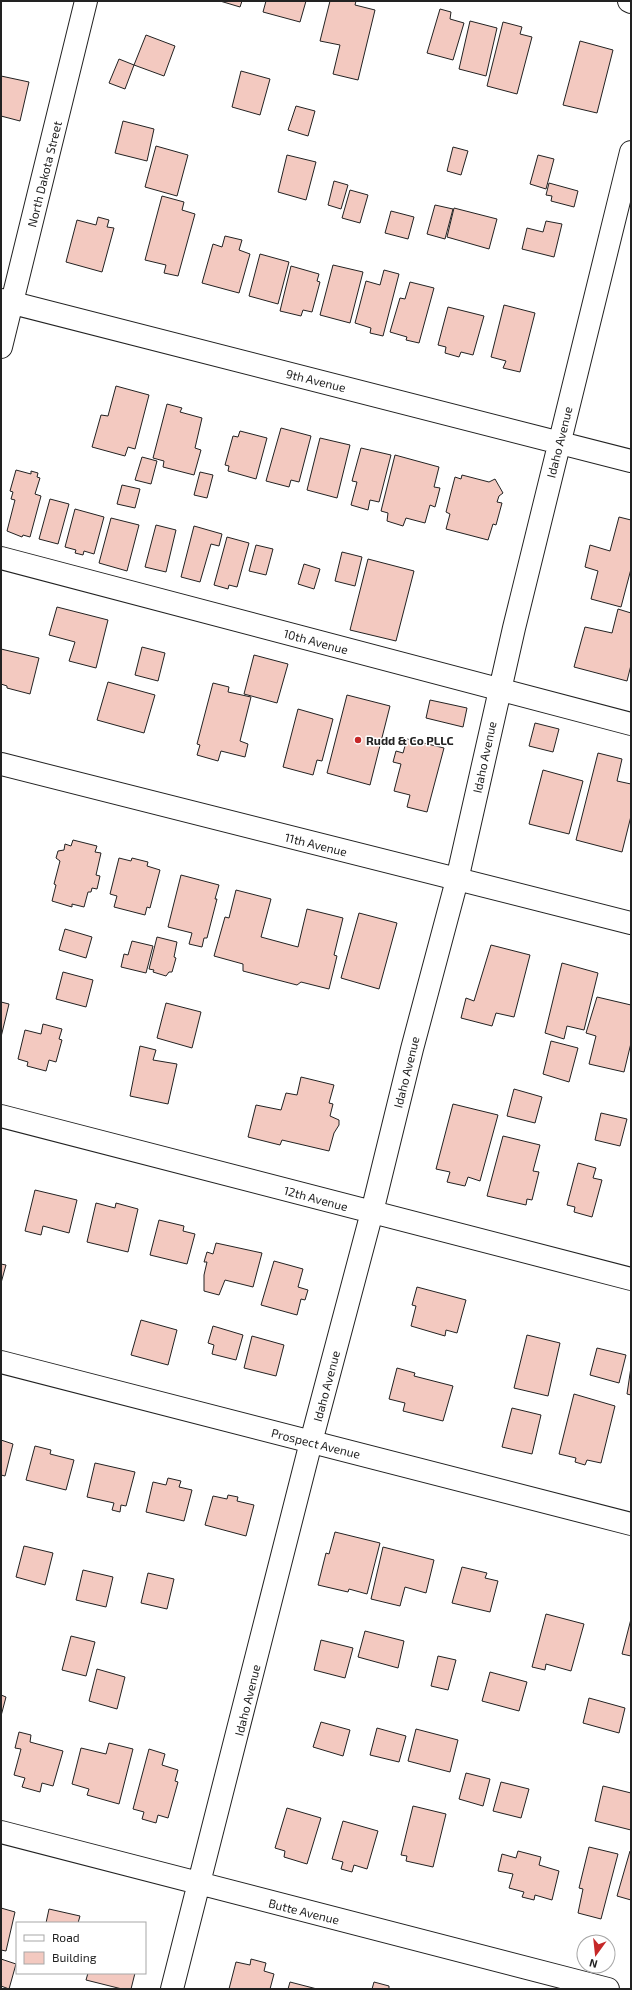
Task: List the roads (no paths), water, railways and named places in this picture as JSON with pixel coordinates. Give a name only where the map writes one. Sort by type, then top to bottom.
[{"type":"street","name":"North Dakota Street","points":[[1,347],[7,302],[86,1]]},
{"type":"street","name":"Idaho Avenue","points":[[172,1989],[372,1212],[412,1049],[457,880],[558,442],[631,152]]},
{"type":"street","name":"9th Avenue","points":[[7,302],[631,461]]},
{"type":"street","name":"10th Avenue","points":[[1,558],[631,724]]},
{"type":"street","name":"11th Avenue","points":[[1,764],[631,923]]},
{"type":"street","name":"12th Avenue","points":[[1,1116],[631,1279]]},
{"type":"street","name":"Prospect Avenue","points":[[1,1362],[631,1524]]},
{"type":"street","name":"Butte Avenue","points":[[1,1832],[608,1989]]},
{"type":"place","name":"Rudd & Co PLLC","points":[[358,740]]}]
